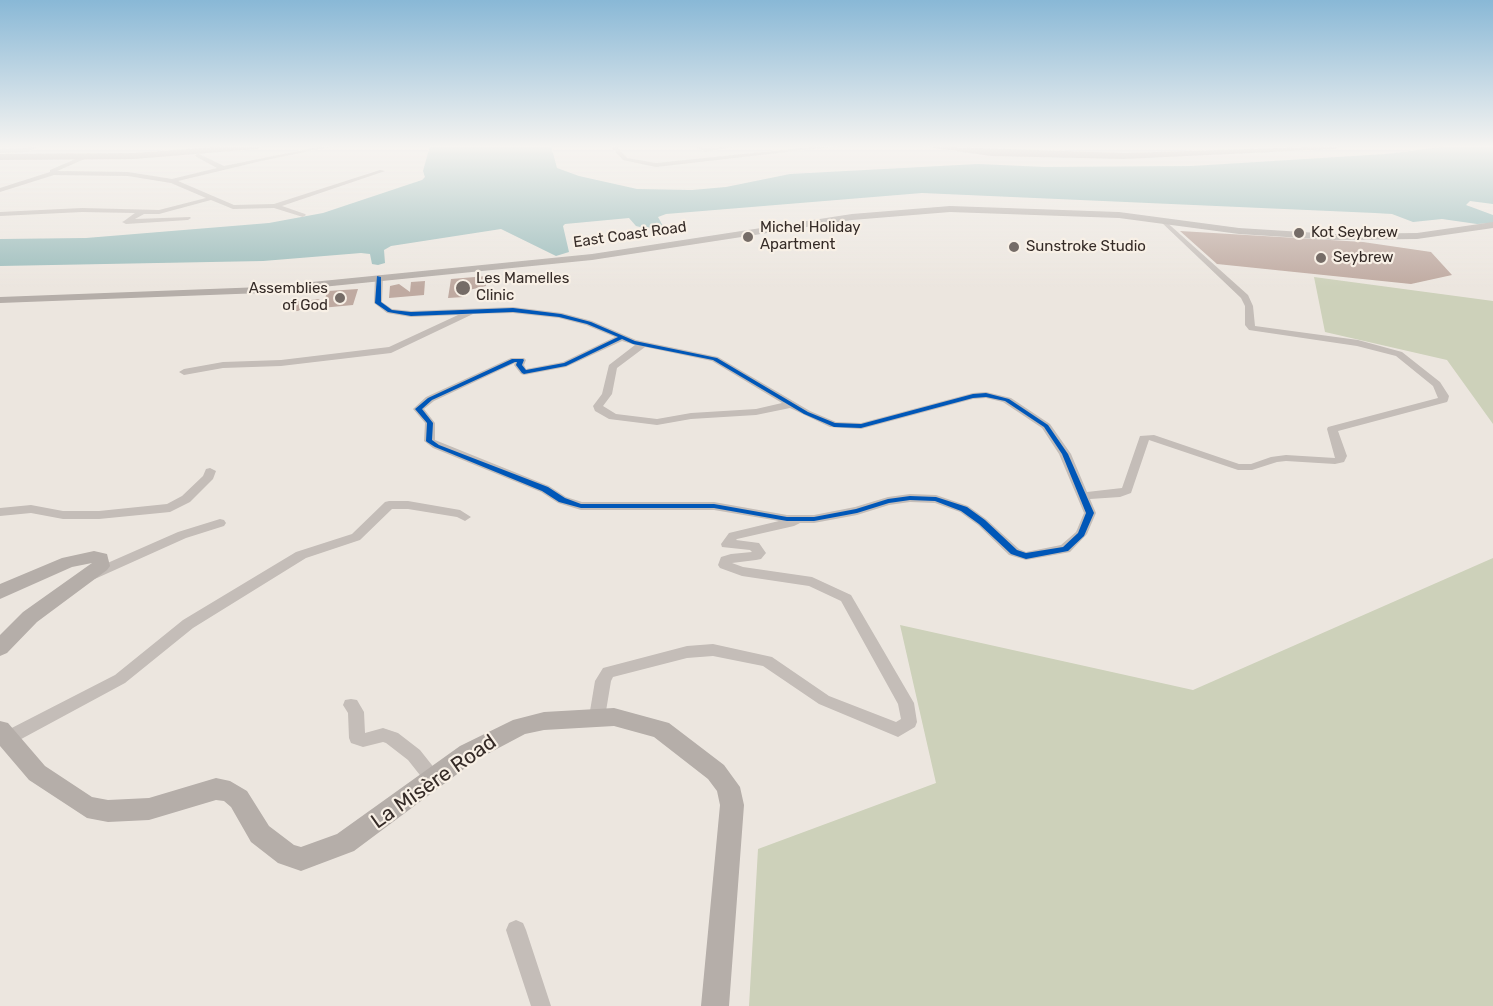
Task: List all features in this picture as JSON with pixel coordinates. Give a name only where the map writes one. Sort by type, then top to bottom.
[{"type":"main road","name":"East Coast Road","points":[[0,300],[225,293],[592,257],[807,223],[911,212],[975,209],[1119,215],[1239,231],[1334,237],[1417,236],[1493,225]]},
{"type":"main road","points":[[0,591],[68,562],[94,556],[101,558],[101,566],[91,575],[30,617],[0,648]]},
{"type":"main road","name":"La Misère Road","points":[[3,734],[37,773],[87,807],[108,811],[139,810],[198,792],[216,789],[230,792],[239,800],[260,834],[287,855],[301,859],[345,843],[468,753],[520,726],[597,717],[638,721],[661,730],[700,758],[728,787],[732,805],[731,826],[715,1006]]},
{"type":"street","points":[[200,193],[233,207],[275,206],[315,193]]},
{"type":"street","points":[[0,214],[82,210],[142,212],[173,209],[212,198]]},
{"type":"street","points":[[275,206],[303,215]]},
{"type":"street","points":[[142,212],[126,222],[189,218]]},
{"type":"street","points":[[1084,496],[1120,493],[1127,489],[1144,438],[1150,437],[1238,468],[1252,467],[1275,459],[1286,458],[1335,461],[1340,460],[1341,456],[1332,429],[1443,400],[1444,396],[1437,384],[1399,354],[1358,343],[1252,328],[1249,325],[1249,306],[1245,297],[1162,220]]},
{"type":"street","points":[[379,277],[378,303],[390,311],[411,314],[513,310],[559,315],[602,327],[621,338],[715,359],[822,422],[861,426],[974,396],[996,397],[1016,405],[1046,426],[1065,454],[1090,513],[1081,534],[1065,549],[1026,556],[1014,552],[982,522],[964,509],[936,499],[910,498],[888,501],[857,511],[801,519],[787,519],[714,506],[581,506],[562,500],[545,489],[436,446],[429,441],[430,423],[418,409],[430,399],[514,360],[521,360],[519,365],[524,372],[566,364],[621,338]]},
{"type":"street","points":[[184,372],[223,365],[281,363],[391,351],[476,310]]},
{"type":"street","points":[[643,344],[612,367],[606,394],[598,406],[599,409],[613,417],[657,422],[691,416],[756,412],[792,404]]},
{"type":"street","points":[[0,512],[31,508],[63,515],[99,515],[170,508],[186,499],[209,477],[210,471]]},
{"type":"street","points":[[3,734],[120,679],[188,624],[301,555],[356,537],[389,505],[408,505],[460,513],[465,517]]},
{"type":"street","points":[[597,717],[603,681],[608,672],[687,652],[713,650],[767,661],[824,700],[898,730],[909,722],[906,703],[846,598],[812,582],[742,571],[725,565],[726,560],[731,558],[756,556],[760,553],[754,546],[727,544],[733,536],[755,529],[786,526],[801,519]]},
{"type":"street","points":[[91,575],[182,535],[220,523]]},
{"type":"street","points":[[351,705],[358,719],[357,738],[363,740],[382,735],[392,738],[414,754],[433,779]]},
{"type":"street","points":[[516,930],[541,1006]]},
{"type":"green space","points":[[1314,277],[1493,301],[1493,424],[1447,360],[1325,332]]},
{"type":"green space","points":[[1493,558],[1493,1006],[749,1006],[758,849],[936,783],[900,625],[1193,690]]},
{"type":"water","points":[[383,193],[1493,193],[1493,204],[1470,201],[1466,205],[1493,215],[1493,223],[1477,224],[1442,219],[1413,222],[1392,214],[1375,213],[922,193],[666,214],[658,217],[663,226],[644,228],[636,226],[629,218],[565,224],[563,226],[569,252],[556,256],[501,229],[391,246],[384,250],[385,263],[378,265],[372,264],[370,254],[361,253],[263,261],[0,266],[0,239],[86,238],[269,223],[323,213]]},
{"type":"building","name":"Seybrew","points":[[1180,231],[1363,242],[1431,252],[1452,275],[1411,284],[1217,264]]},
{"type":"building","name":"Les Mamelles Clinic","points":[[487,276],[486,286],[465,291],[464,297],[448,298],[451,279]]},
{"type":"building","points":[[425,281],[424,295],[389,298],[390,286],[399,284],[410,292],[411,282]]},
{"type":"building","name":"Assemblies of God","points":[[358,289],[353,305],[321,308],[328,291]]},
{"type":"building","points":[[320,299],[298,311],[290,311],[293,302]]},
{"type":"cycle path","points":[[379,277],[378,303],[390,311],[411,314],[513,310],[559,315],[589,323],[633,342],[715,359],[806,413],[834,425],[861,426],[973,396],[986,395],[1007,400],[1046,426],[1065,454],[1090,513],[1081,534],[1065,549],[1026,556],[1014,552],[982,522],[964,509],[936,499],[910,498],[888,501],[857,511],[814,519],[787,519],[714,506],[581,506],[562,500],[545,489],[429,441],[430,423],[418,409],[430,399],[514,360],[521,360],[519,365],[524,372],[566,364],[621,338]]},
{"type":"place","name":"Kot Seybrew","points":[[1299,233]]},
{"type":"place","name":"Michel Holiday Apartment","points":[[748,237]]},
{"type":"place","name":"Sunstroke Studio","points":[[1014,247]]},
{"type":"place","name":"Seybrew","points":[[1321,258]]},
{"type":"place","name":"Les Mamelles Clinic","points":[[463,288]]},
{"type":"place","name":"Assemblies of God","points":[[340,298]]}]
